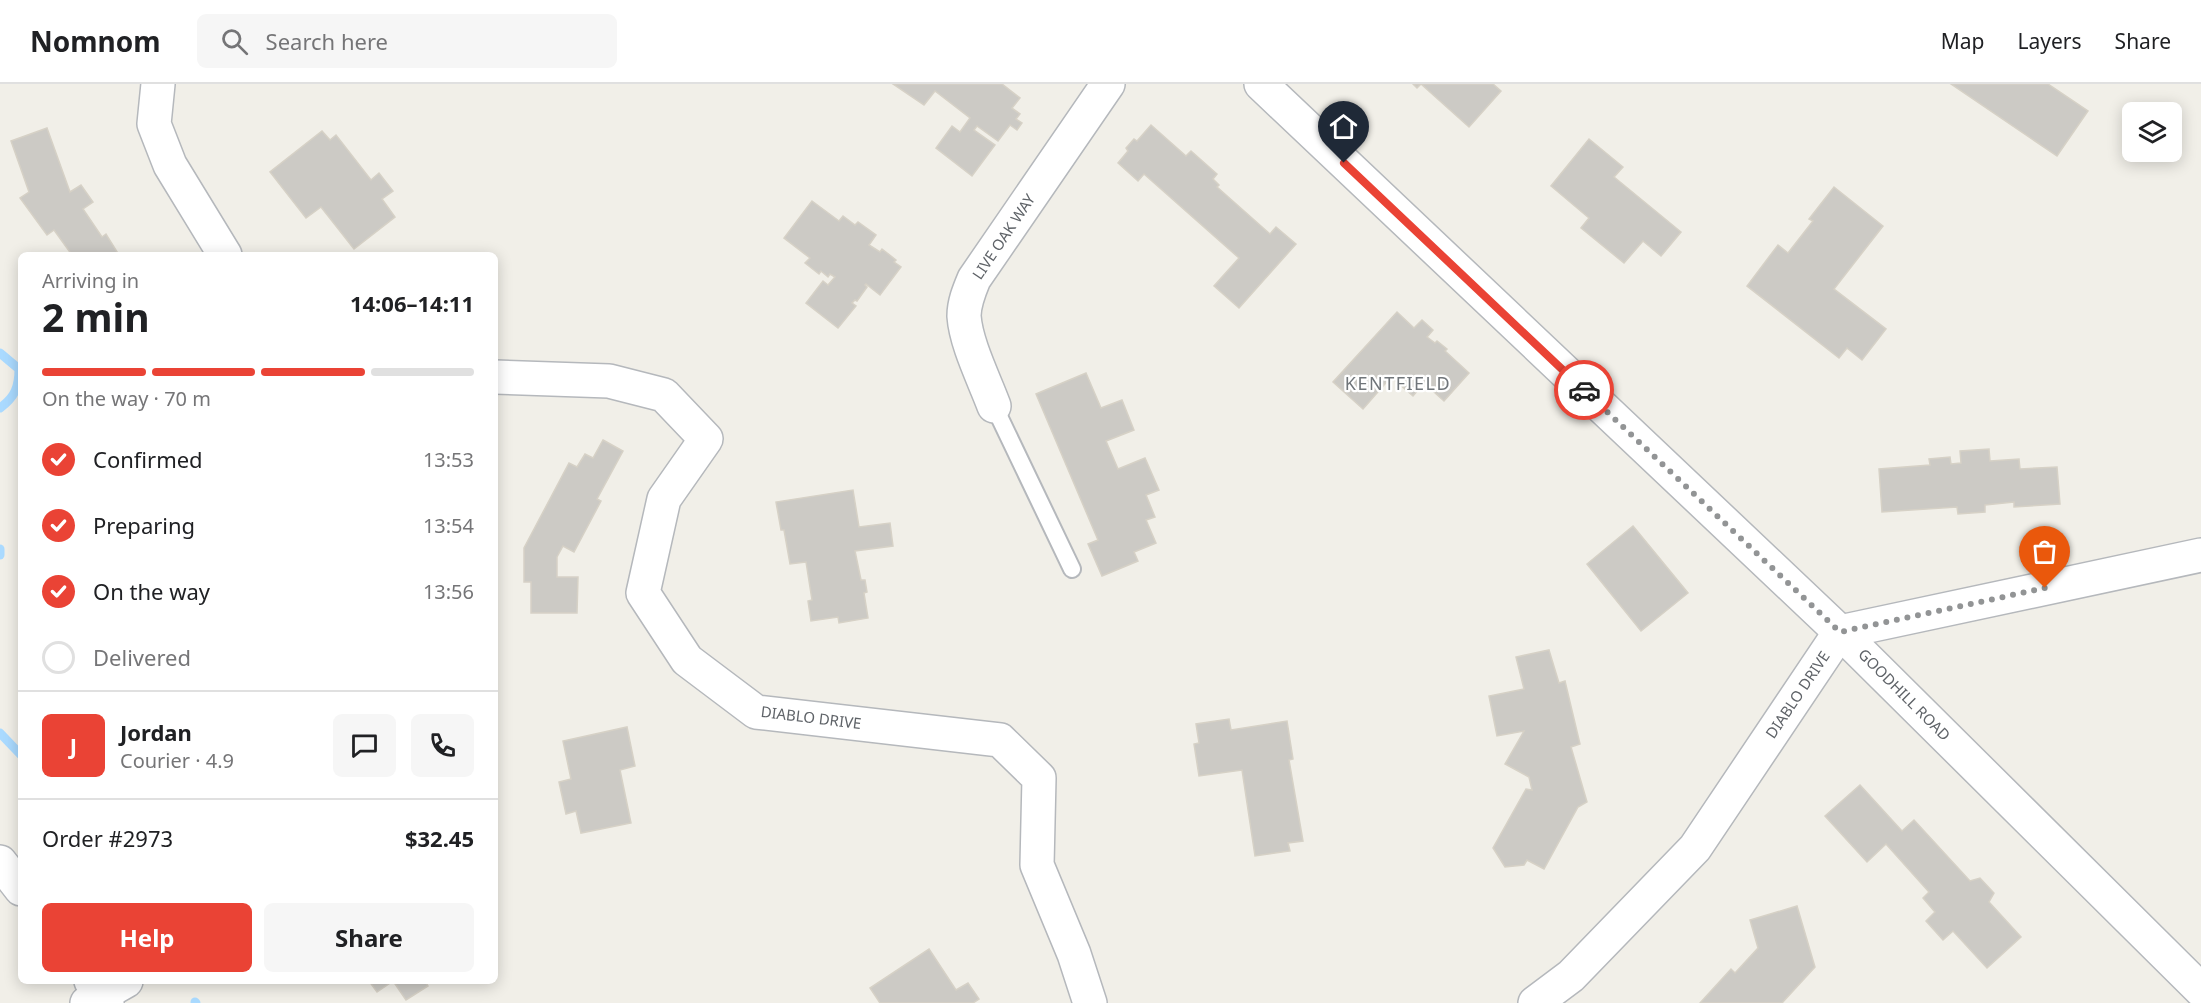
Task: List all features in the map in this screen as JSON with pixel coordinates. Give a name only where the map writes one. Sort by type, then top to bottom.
[{"type":"street","points":[[158,84],[154,124],[170,165],[223,252]]},
{"type":"street","name":"LIVE OAK WAY","points":[[994,406],[967,332],[964,314],[967,296],[974,279],[1108,84]]},
{"type":"street","name":"GOODHILL ROAD","points":[[1260,84],[1840,632],[2201,990]]},
{"type":"street","name":"DIABLO DRIVE","points":[[498,377],[609,381],[664,395],[706,439],[664,499],[644,593],[687,660],[756,712],[1000,740],[1039,778],[1037,865],[1074,954],[1090,1003]]},
{"type":"street","points":[[1840,632],[2201,555]]},
{"type":"street","name":"DIABLO DRIVE","points":[[1535,1003],[1571,976],[1695,848],[1840,632]]},
{"type":"street","points":[[0,862],[18,885]]},
{"type":"lane","points":[[994,406],[1072,569]]},
{"type":"building","points":[[893,84],[1002,84],[1020,98],[1012,108],[1020,114],[1016,119],[1022,123],[1017,130],[1010,125],[998,141],[977,126],[974,130],[995,145],[972,176],[936,148],[952,126],[960,132],[970,118],[935,91],[924,105]]},
{"type":"building","points":[[1421,84],[1493,84],[1501,91],[1469,127]]},
{"type":"building","points":[[1951,84],[2048,84],[2088,111],[2057,156]]},
{"type":"building","points":[[1151,125],[1186,156],[1191,151],[1217,174],[1213,179],[1219,185],[1217,187],[1270,234],[1276,227],[1296,244],[1239,308],[1214,286],[1239,258],[1144,174],[1138,181],[1118,163],[1128,151],[1126,148],[1134,139],[1137,141]]},
{"type":"building","points":[[47,128],[70,192],[81,185],[93,202],[83,209],[102,237],[106,234],[117,252],[70,252],[54,230],[47,235],[20,198],[29,192],[11,141]]},
{"type":"building","points":[[322,131],[330,140],[336,135],[371,180],[379,173],[393,191],[382,199],[395,217],[354,249],[321,207],[306,218],[270,172]]},
{"type":"building","points":[[1589,139],[1623,167],[1614,177],[1681,232],[1661,256],[1643,241],[1624,263],[1581,228],[1589,218],[1551,186]]},
{"type":"building","points":[[1834,187],[1883,226],[1834,289],[1886,329],[1862,360],[1847,348],[1839,358],[1747,286],[1778,245],[1788,253],[1813,221],[1809,219]]},
{"type":"building","points":[[812,201],[839,221],[843,216],[855,225],[858,222],[876,235],[869,245],[880,252],[882,249],[901,267],[880,295],[866,284],[867,287],[857,301],[852,303],[856,306],[838,328],[806,303],[823,281],[828,285],[835,277],[830,274],[828,277],[821,271],[819,274],[805,263],[810,258],[784,238]]},
{"type":"building","points":[[1397,312],[1414,328],[1422,320],[1433,330],[1427,337],[1447,349],[1445,351],[1469,373],[1444,401],[1424,383],[1413,396],[1391,377],[1363,409],[1333,382]]},
{"type":"building","points":[[1086,373],[1101,408],[1122,400],[1134,430],[1106,441],[1118,469],[1145,458],[1159,490],[1146,495],[1155,517],[1146,520],[1156,543],[1134,552],[1138,561],[1102,576],[1088,544],[1098,540],[1036,394]]},
{"type":"building","points":[[603,440],[623,451],[597,499],[601,501],[574,552],[563,546],[557,557],[557,577],[578,577],[577,613],[531,613],[531,582],[524,582],[524,548],[569,463],[577,467],[585,454],[593,458]]},
{"type":"building","points":[[1989,449],[1990,461],[2019,459],[2020,469],[2057,467],[2060,504],[2014,507],[2014,502],[1985,505],[1985,512],[1958,514],[1957,507],[1882,512],[1879,469],[1930,465],[1929,459],[1950,457],[1951,464],[1961,463],[1960,451]]},
{"type":"building","points":[[853,490],[859,527],[890,523],[893,546],[855,551],[861,580],[865,580],[867,592],[864,593],[868,618],[839,623],[838,617],[811,621],[808,601],[812,600],[806,562],[790,564],[776,502]]},
{"type":"building","points":[[1633,526],[1688,593],[1641,631],[1587,564]]},
{"type":"building","points":[[1549,650],[1559,683],[1565,681],[1580,744],[1571,747],[1587,802],[1578,807],[1544,869],[1527,860],[1524,865],[1505,867],[1493,848],[1526,789],[1532,790],[1529,777],[1505,764],[1524,731],[1497,736],[1489,696],[1524,689],[1516,657]]},
{"type":"building","points":[[1229,719],[1231,730],[1287,721],[1293,759],[1289,760],[1303,841],[1288,843],[1290,851],[1255,856],[1242,770],[1199,776],[1194,744],[1199,743],[1196,724]]},
{"type":"building","points":[[627,727],[635,766],[620,770],[631,823],[581,833],[576,811],[566,814],[559,782],[571,779],[563,741]]},
{"type":"building","points":[[1860,785],[1902,831],[1914,820],[1970,881],[1980,878],[1994,893],[1989,902],[2021,937],[1987,968],[1953,931],[1943,940],[1926,921],[1935,912],[1923,898],[1929,892],[1886,844],[1867,862],[1825,816]]},
{"type":"building","points":[[1797,906],[1815,967],[1782,1003],[1700,1003],[1731,969],[1735,973],[1758,948],[1750,920]]},
{"type":"building","points":[[929,949],[956,990],[968,983],[979,999],[973,1003],[880,1003],[870,988]]},
{"type":"building","points":[[371,984],[389,984],[377,992]]},
{"type":"building","points":[[395,984],[427,984],[428,986],[406,1000]]},
{"type":"waterway","points":[[0,353],[18,368]]},
{"type":"waterway","points":[[0,408],[15,391],[18,381]]},
{"type":"waterway","points":[[0,549],[0,555]]},
{"type":"waterway","points":[[0,733],[18,752]]},
{"type":"way so far","points":[[1584,390],[1840,632],[2045,588]]},
{"type":"district","name":"KENTFIELD","points":[[1398,384]]},
{"type":"route","points":[[1344,163],[1584,390]]}]
